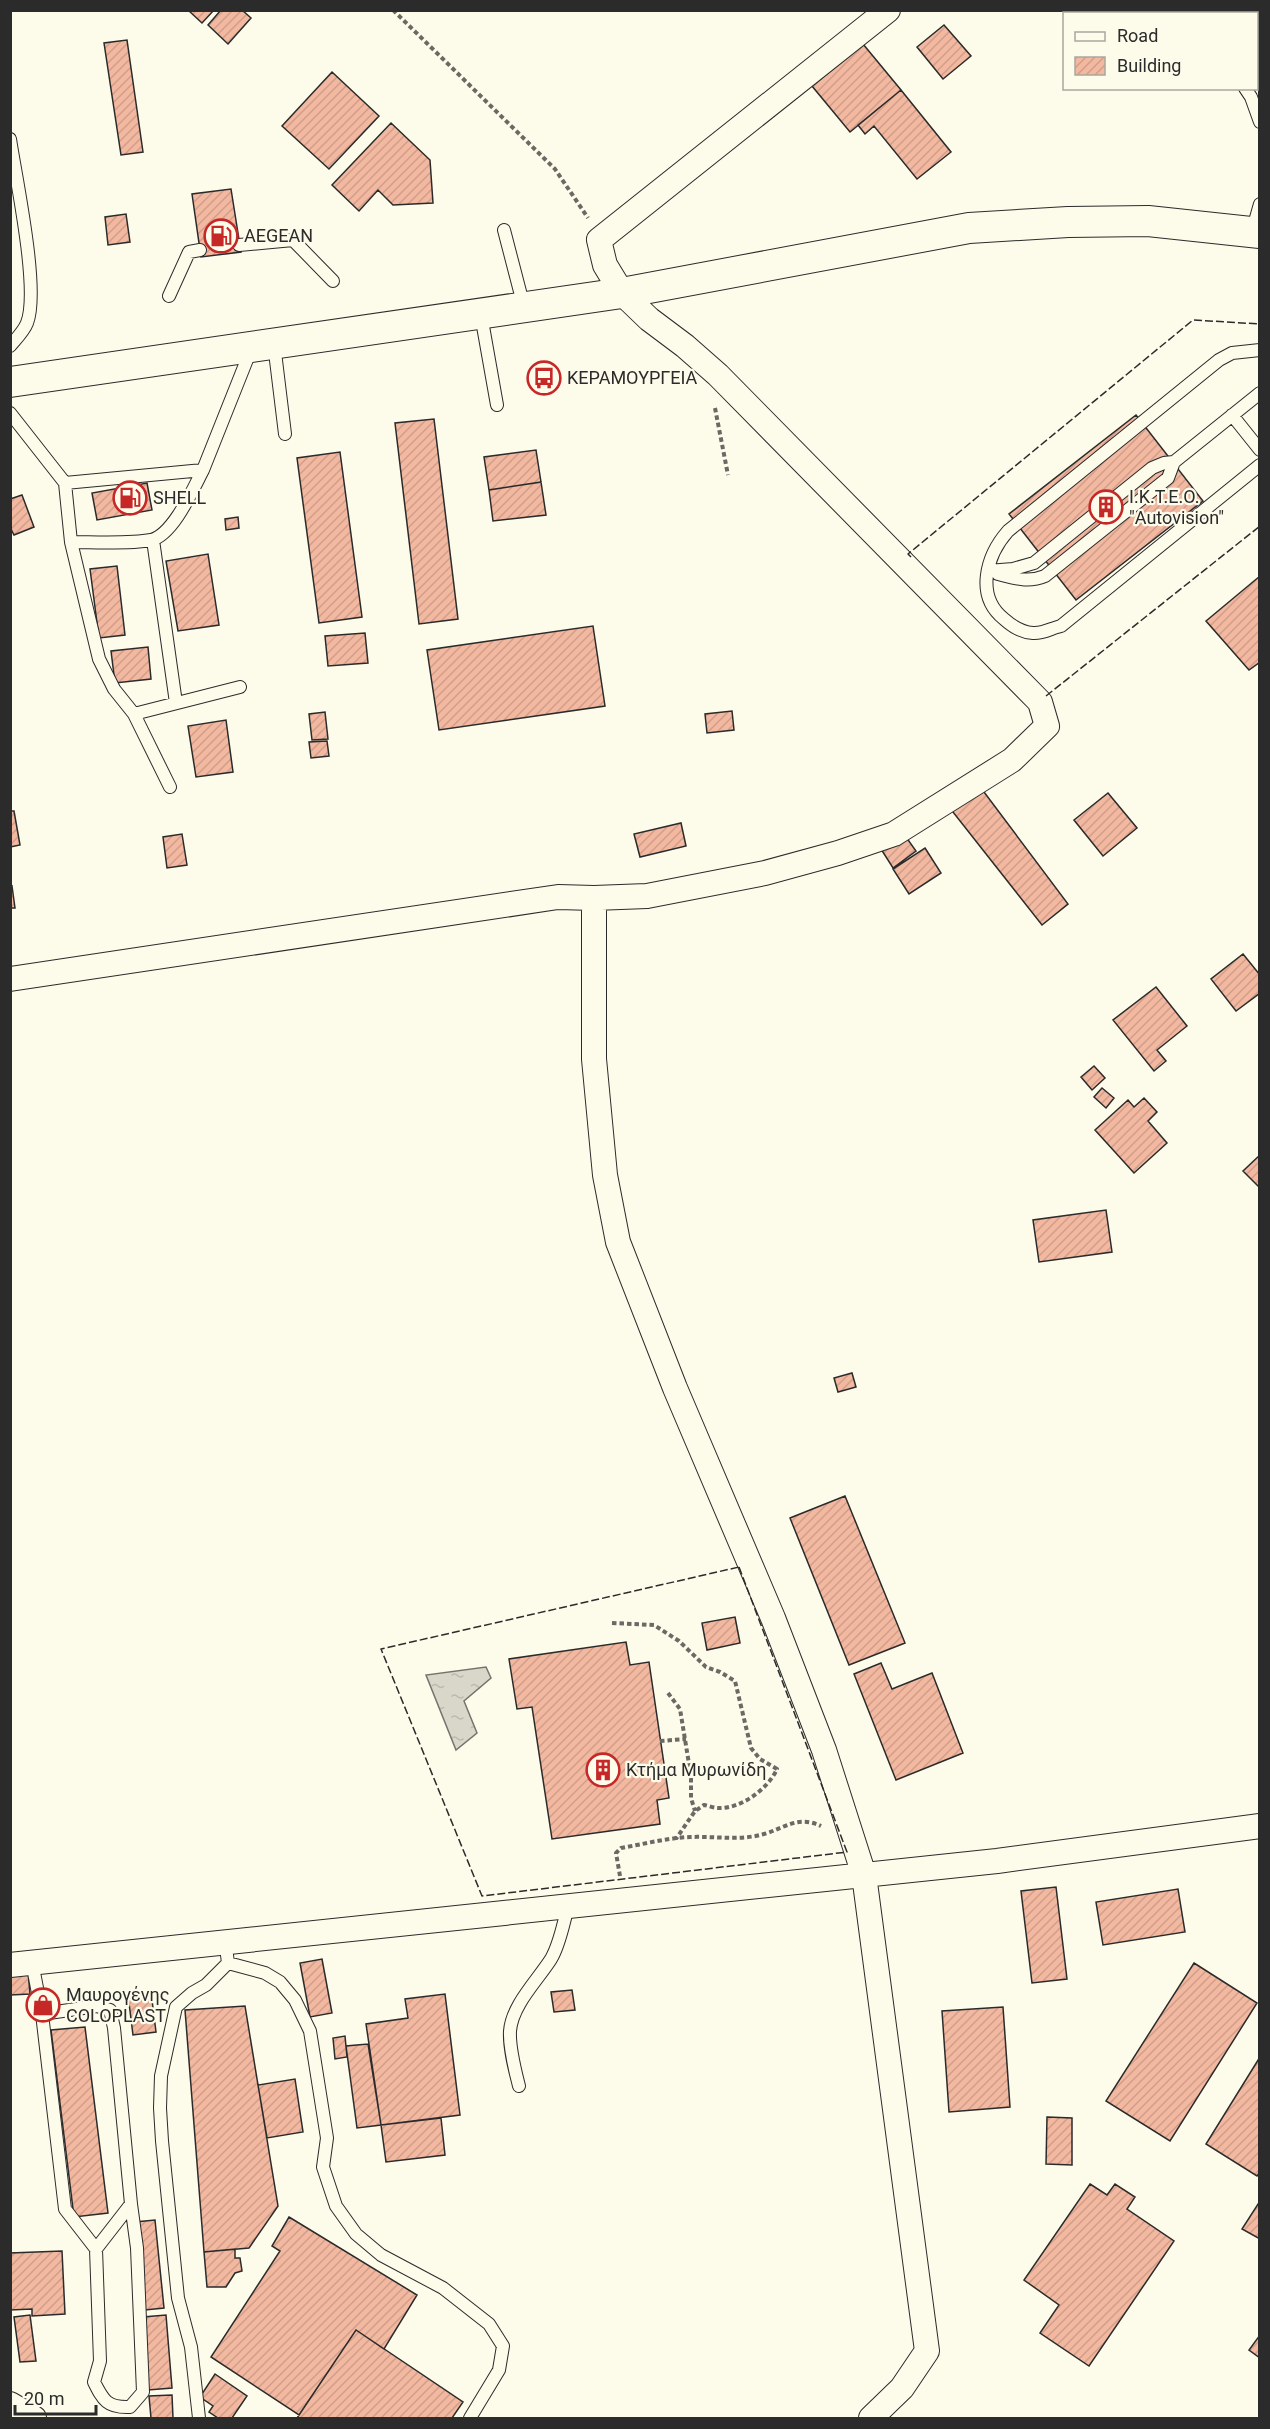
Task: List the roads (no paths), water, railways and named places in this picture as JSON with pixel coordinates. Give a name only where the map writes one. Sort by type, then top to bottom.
[{"type":"street","points":[[10,979],[558,897],[647,896],[765,873],[838,853],[894,834],[1012,760],[1047,726],[1040,702],[718,375],[649,319],[622,293],[605,265],[599,240],[888,10]]},
{"type":"street","points":[[10,382],[622,293],[969,228],[1068,222],[1257,223]]},
{"type":"street","points":[[594,898],[594,1059],[605,1175],[618,1242],[675,1388],[773,1618],[824,1750],[864,1875],[927,2351],[902,2388],[871,2418]]},
{"type":"street","points":[[21,1964],[227,1952],[568,1907],[997,1861],[1260,1826]]},
{"type":"street","points":[[10,2404],[34,2418]]},
{"type":"lane","points":[[1246,90],[1260,122]]},
{"type":"lane","points":[[10,139],[28,258],[27,324],[10,346]]},
{"type":"lane","points":[[504,230],[524,307]]},
{"type":"lane","points":[[239,245],[293,240],[333,281]]},
{"type":"lane","points":[[169,296],[189,252],[200,250]]},
{"type":"lane","points":[[481,313],[496,405]]},
{"type":"lane","points":[[263,345],[285,434]]},
{"type":"lane","points":[[71,542],[153,540],[168,528],[203,470],[263,345]]},
{"type":"lane","points":[[1260,350],[1232,353],[1219,360],[1008,531],[996,548],[988,571],[985,586],[988,600],[1000,616],[1016,629],[1036,634],[1060,626],[1260,465]]},
{"type":"lane","points":[[988,571],[1022,580],[1035,580],[1045,576],[1167,478],[1174,462],[1260,393]]},
{"type":"lane","points":[[10,413],[65,483],[71,542],[99,659],[114,689],[134,714],[170,787]]},
{"type":"lane","points":[[1232,415],[1260,450]]},
{"type":"lane","points":[[988,571],[1013,569],[1034,563],[1152,468],[1174,462]]},
{"type":"lane","points":[[65,483],[203,470]]},
{"type":"lane","points":[[153,540],[176,703]]},
{"type":"lane","points":[[134,714],[240,687]]},
{"type":"lane","points":[[519,2086],[510,2031],[515,2015],[551,1959],[568,1907]]},
{"type":"lane","points":[[199,2418],[191,2347],[178,2298],[161,2119],[161,2076],[176,2007],[192,1993],[206,1985],[227,1952],[280,1982],[295,2000],[310,2031],[327,2138],[323,2167],[336,2206],[356,2234],[381,2255],[443,2288],[489,2324],[503,2346],[499,2370],[470,2418]]},
{"type":"lane","points":[[21,1964],[42,2014],[65,2209],[96,2249],[100,2361],[94,2382],[103,2400],[118,2408],[130,2407],[143,2392],[137,2248],[120,2079],[110,2010],[97,2006],[42,2014]]},
{"type":"lane","points":[[96,2249],[131,2204]]},
{"type":"water","points":[[486,1667],[491,1678],[464,1701],[477,1733],[456,1750],[426,1675]]},
{"type":"place","name":"AEGEAN","points":[[221,236]]},
{"type":"place","name":"ΚΕΡΑΜΟΥΡΓΕΙΑ","points":[[544,378]]},
{"type":"place","name":"SHELL","points":[[130,498]]},
{"type":"place","name":"I.Κ.Τ.Ε.Ο. \"Autovision\"","points":[[1106,507]]},
{"type":"place","name":"Κτήμα Μυρωνίδη","points":[[603,1770]]},
{"type":"place","name":"Μαυρογένης COLOPLAST","points":[[43,2005]]}]
